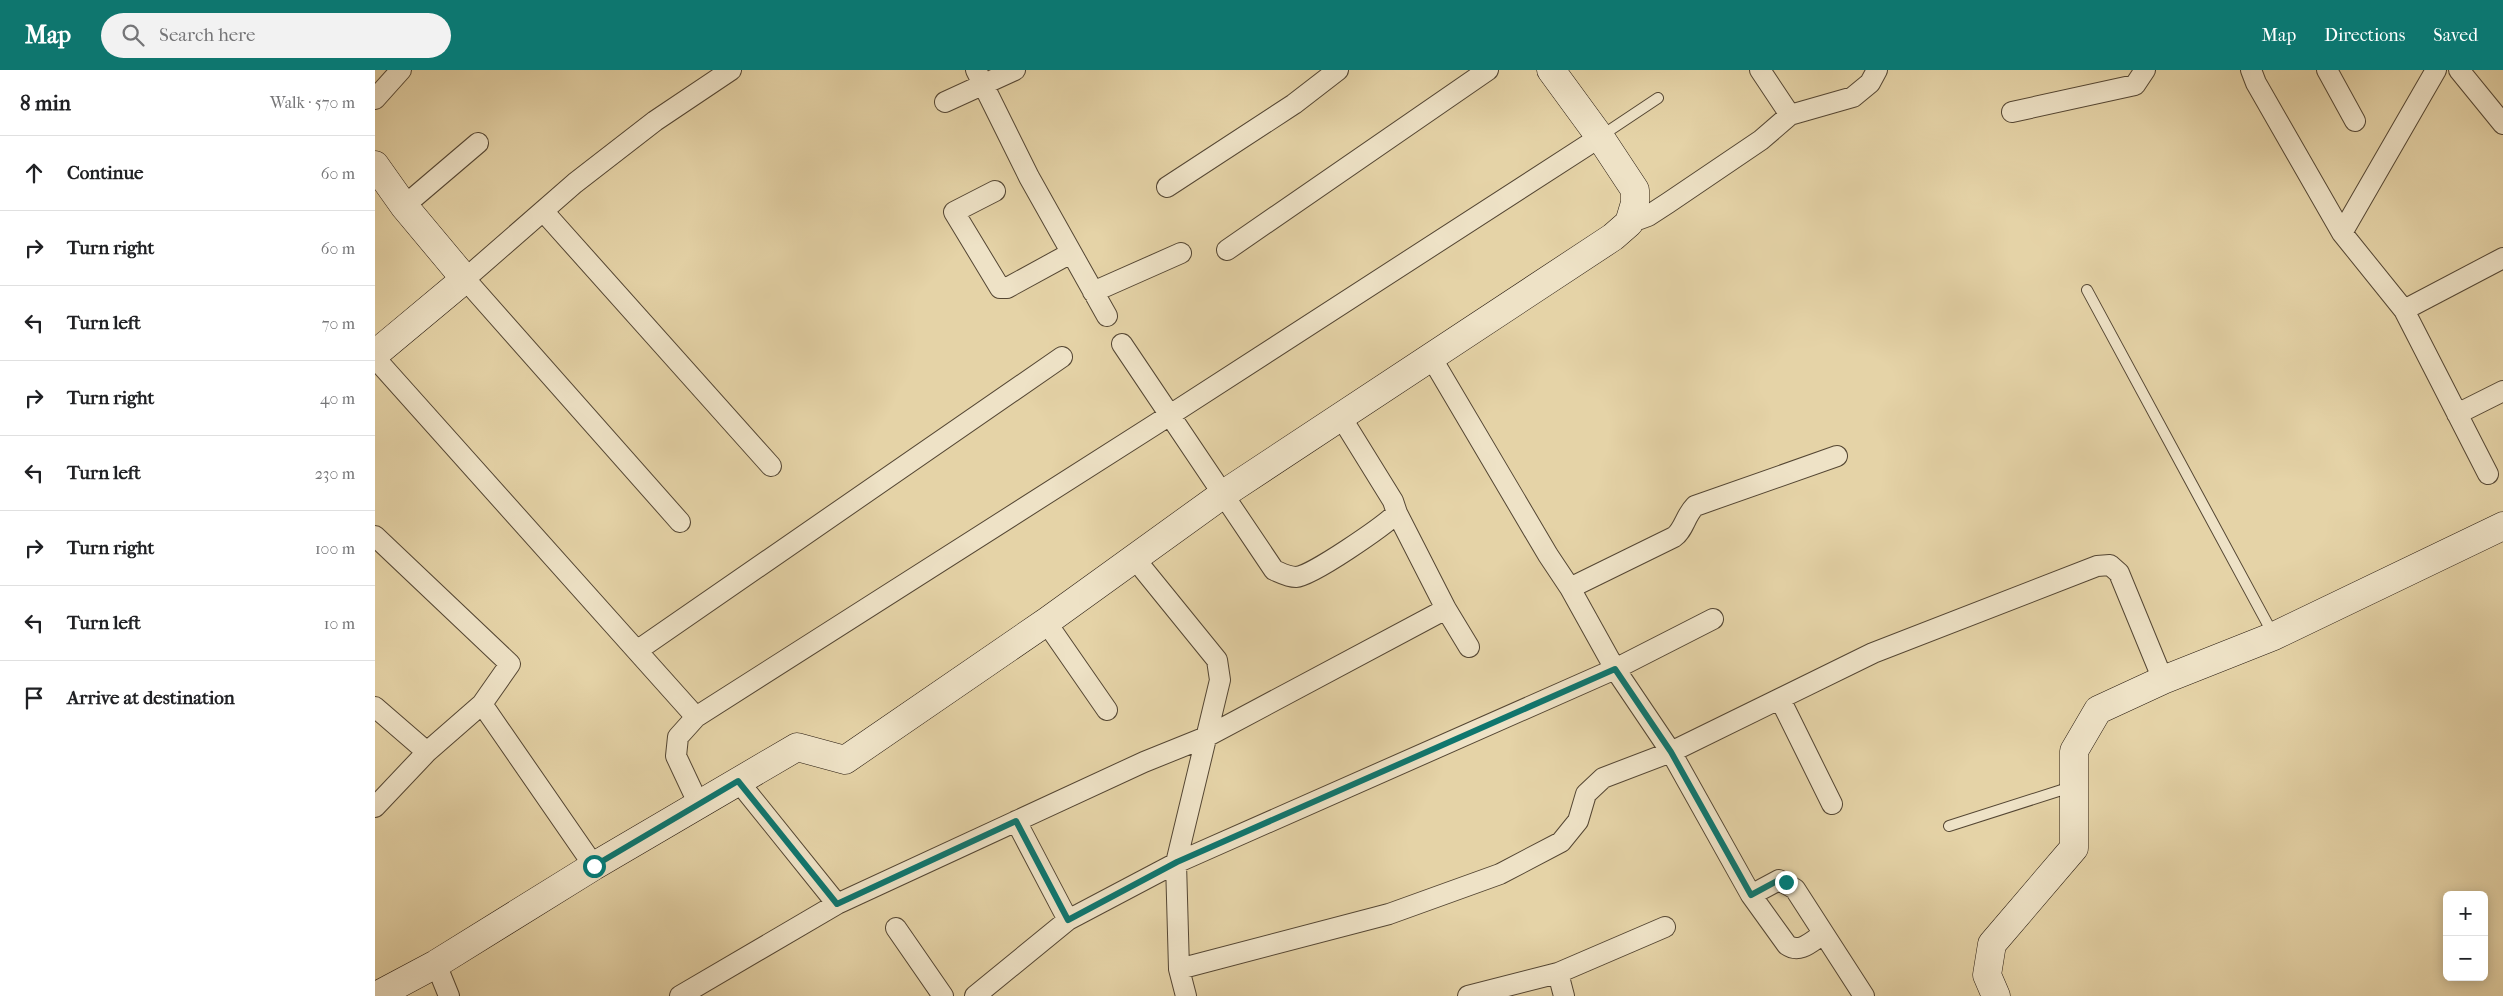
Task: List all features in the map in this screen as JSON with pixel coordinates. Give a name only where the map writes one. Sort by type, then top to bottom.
[{"type":"street","points":[[375,99],[401,70]]},
{"type":"street","points":[[696,717],[375,356],[544,212],[575,183],[655,121],[731,70]]},
{"type":"street","points":[[945,102],[979,78],[1015,70]]},
{"type":"street","points":[[1167,187],[1294,104],[1338,70]]},
{"type":"street","points":[[1227,250],[1488,70]]},
{"type":"street","points":[[1551,70],[1600,137],[1635,190],[1635,203],[1629,223]]},
{"type":"street","points":[[1760,70],[1790,114]]},
{"type":"street","points":[[376,996],[436,964],[594,866],[797,747],[845,760],[1046,622],[1222,495],[1613,238],[1629,223],[1648,216],[1668,203],[1761,140],[1790,114],[1853,97],[1870,83],[1877,70]]},
{"type":"street","points":[[2012,112],[2135,85],[2145,70]]},
{"type":"street","points":[[2251,70],[2256,83],[2343,234],[2404,310],[2489,474]]},
{"type":"street","points":[[2327,70],[2355,121]]},
{"type":"street","points":[[2343,234],[2436,70]]},
{"type":"street","points":[[2459,70],[2503,123]]},
{"type":"street","points":[[979,78],[1029,177],[1107,316]]},
{"type":"street","points":[[699,804],[676,756],[678,737],[696,717],[1171,416],[1600,137]]},
{"type":"street","points":[[404,206],[477,143]]},
{"type":"street","points":[[375,165],[404,206],[465,279],[680,522]]},
{"type":"street","points":[[995,191],[954,212],[1000,288],[1007,288],[1071,252]]},
{"type":"street","points":[[544,212],[771,466]]},
{"type":"street","points":[[1093,292],[1181,253]]},
{"type":"street","points":[[2404,310],[2503,258]]},
{"type":"street","points":[[1122,344],[1274,570],[1298,577],[1346,551],[1387,523],[1397,513]]},
{"type":"street","points":[[637,650],[1062,357]]},
{"type":"street","points":[[1431,357],[1548,555],[1570,588],[1615,669],[1671,752],[1751,895],[1787,945],[1793,949],[1800,949],[1823,934]]},
{"type":"street","points":[[2457,414],[2503,391]]},
{"type":"street","points":[[1341,417],[1393,501],[1397,513],[1446,609],[1469,646]]},
{"type":"street","points":[[1570,588],[1681,532],[1687,514],[1695,506],[1837,456]]},
{"type":"street","points":[[1996,996],[1987,975],[1992,944],[2075,848],[2075,751],[2098,710],[2163,680],[2274,636],[2503,526]]},
{"type":"street","points":[[375,536],[510,664],[482,704],[427,752],[375,807]]},
{"type":"street","points":[[1135,559],[1217,660],[1220,680],[1177,862],[1179,969],[1186,996]]},
{"type":"street","points":[[1179,969],[1389,914],[1500,874],[1561,842],[1578,821],[1586,794],[1603,778],[1671,752],[1873,653],[2097,566],[2110,565],[2119,573],[2163,680]]},
{"type":"street","points":[[680,996],[837,904],[1144,762],[1206,737],[1446,609]]},
{"type":"street","points":[[975,996],[1068,920],[1177,862],[1615,669],[1713,618]]},
{"type":"street","points":[[1046,622],[1107,710]]},
{"type":"street","points":[[1780,698],[1832,804]]},
{"type":"street","points":[[482,704],[594,866]]},
{"type":"street","points":[[375,707],[427,752]]},
{"type":"street","points":[[738,781],[837,904]]},
{"type":"street","points":[[1016,821],[1068,920]]},
{"type":"street","points":[[1751,895],[1779,880],[1786,882],[1802,899],[1864,996]]},
{"type":"street","points":[[1468,996],[1558,973],[1665,927]]},
{"type":"street","points":[[897,928],[943,996]]},
{"type":"street","points":[[436,964],[449,996]]},
{"type":"street","points":[[1558,973],[1564,996]]},
{"type":"lane","points":[[1600,137],[1658,98]]},
{"type":"lane","points":[[2087,290],[2274,636]]},
{"type":"lane","points":[[1949,826],[2075,786]]},
{"type":"route","points":[[594,866],[738,781],[837,904],[1016,821],[1068,920],[1177,862],[1227,839],[1615,669],[1671,752],[1751,895],[1779,880],[1786,882]]}]
